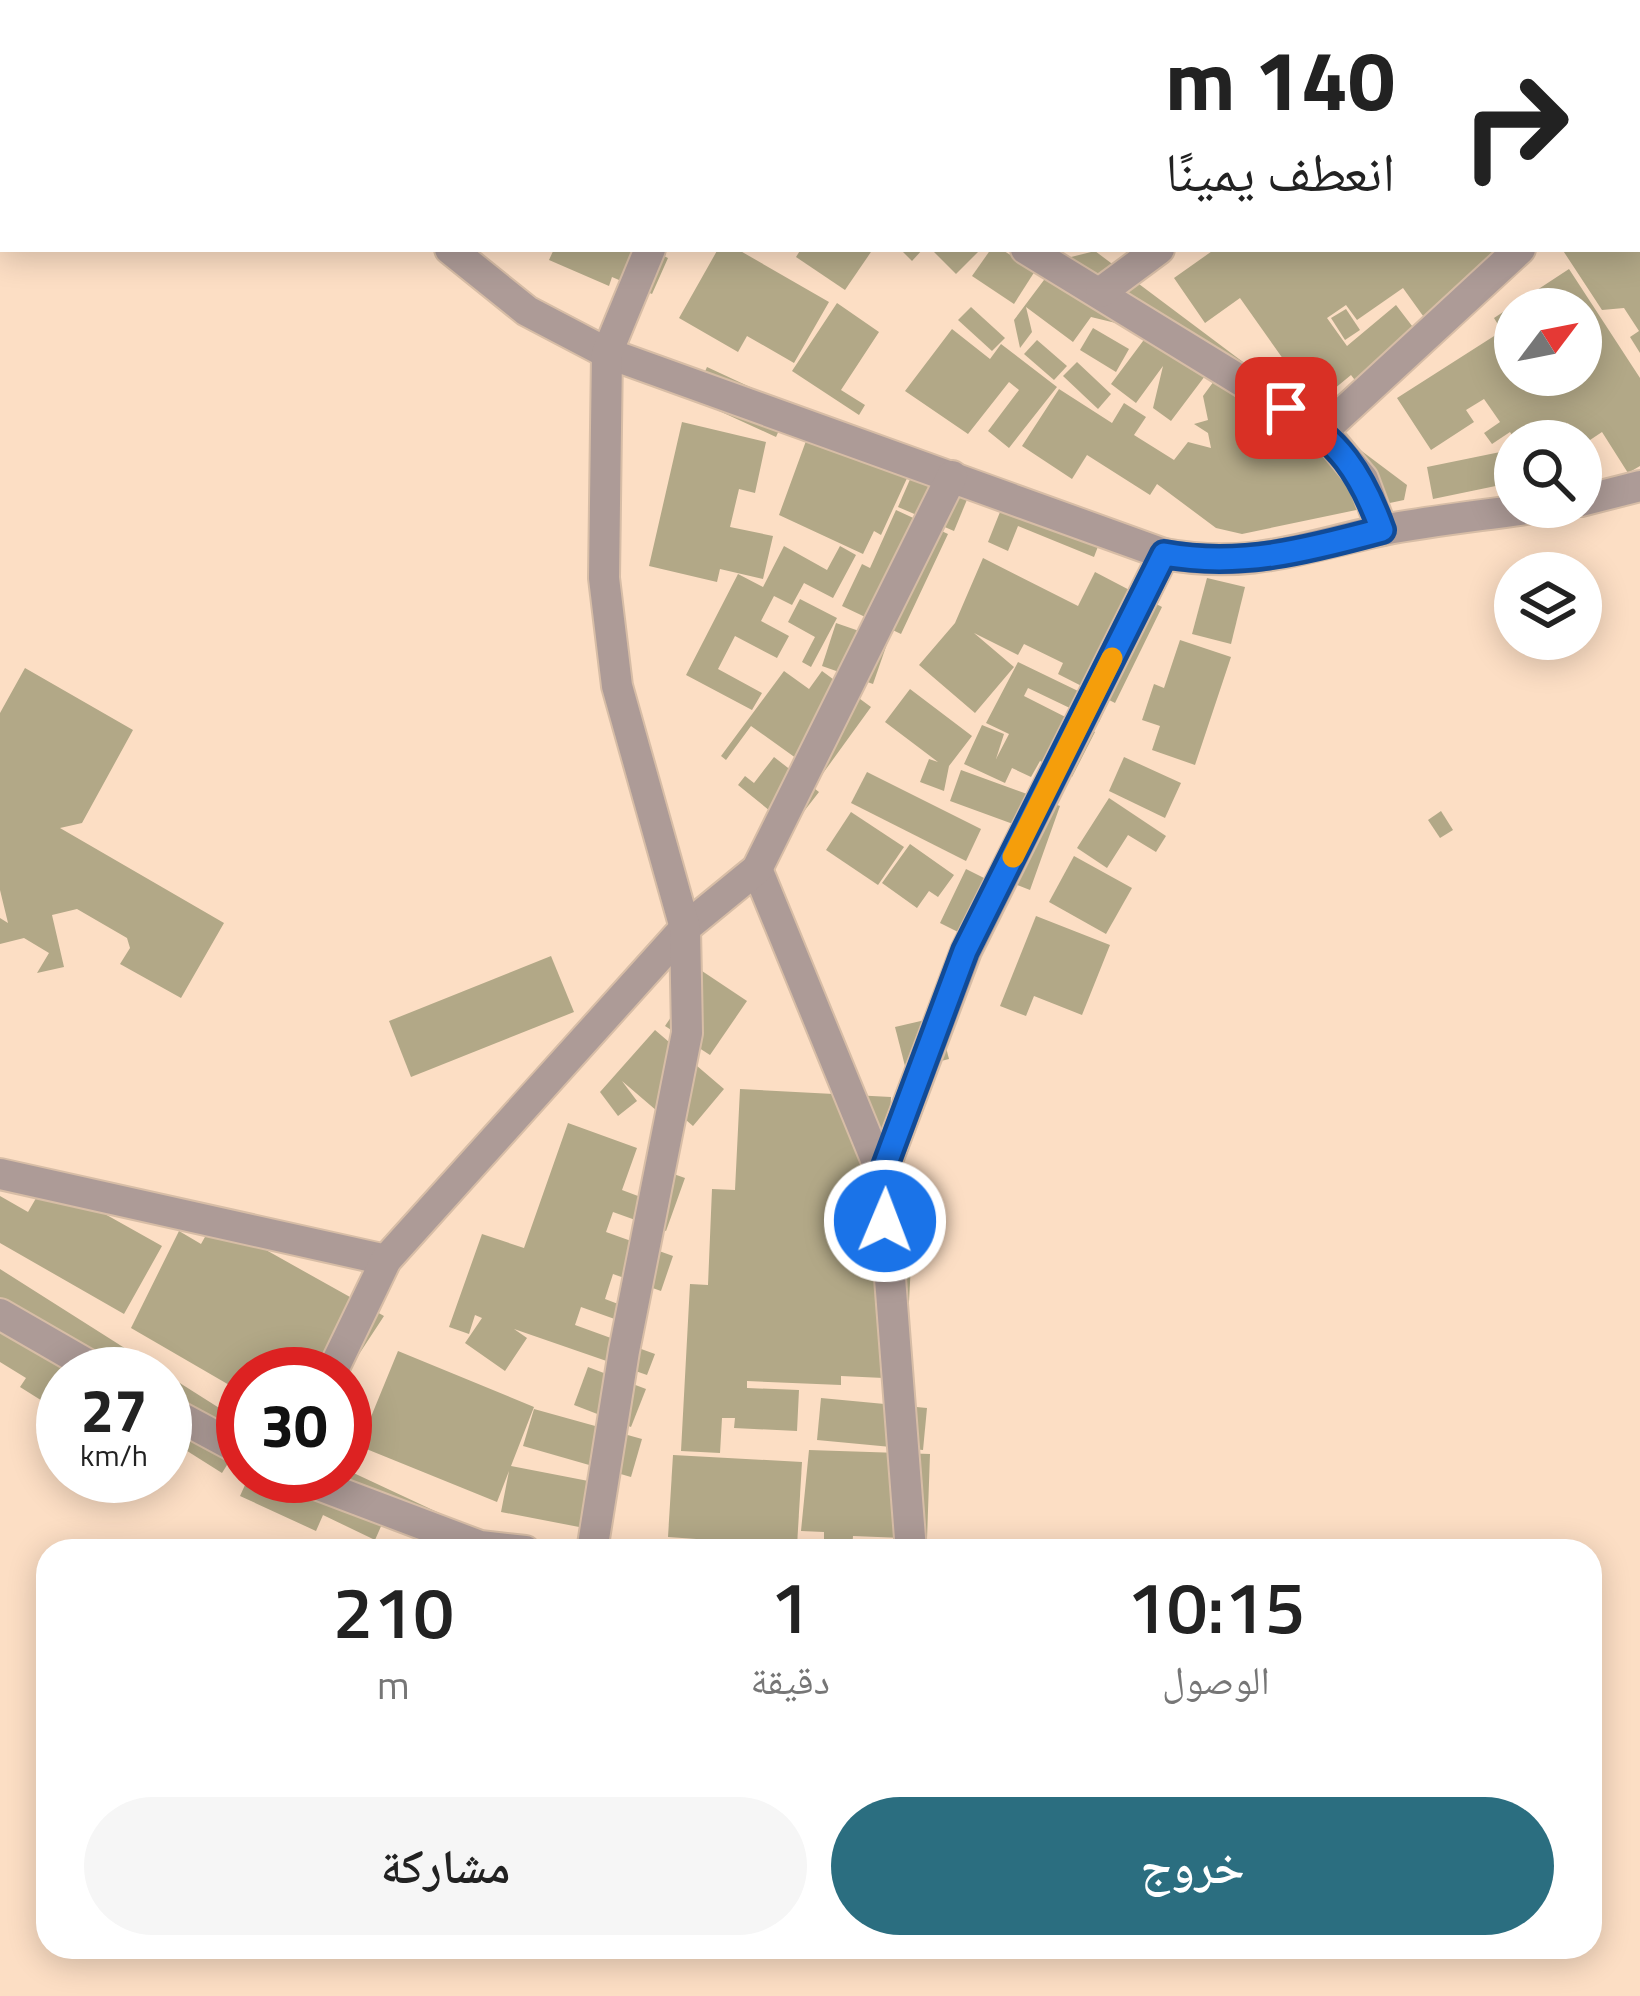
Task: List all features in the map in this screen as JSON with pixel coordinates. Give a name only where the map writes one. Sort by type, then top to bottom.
[{"type":"street","points":[[454,252],[527,311],[607,353],[1164,554],[1204,562],[1290,556],[1382,530],[1494,514]]},
{"type":"street","points":[[594,1539],[624,1351],[688,1034],[685,928],[617,686],[604,578],[607,353],[649,252]]},
{"type":"street","points":[[1031,252],[1323,431],[1363,479],[1382,530]]},
{"type":"street","points":[[1101,292],[1156,252]]},
{"type":"street","points":[[1323,431],[1517,252]]},
{"type":"street","points":[[344,1347],[386,1260],[685,928],[757,869],[952,476]]},
{"type":"street","points":[[1602,496],[1640,486]]},
{"type":"street","points":[[882,1174],[965,951],[1164,554]]},
{"type":"street","points":[[757,869],[882,1174],[910,1539]]},
{"type":"street","points":[[0,1174],[386,1260]]},
{"type":"street","points":[[0,1314],[57,1347]]},
{"type":"street","points":[[366,1503],[462,1539]]},
{"type":"building","points":[[553,252],[655,252],[668,258],[652,294],[612,277],[609,286],[549,260]]},
{"type":"building","points":[[716,252],[742,252],[829,302],[794,363],[747,336],[738,352],[679,318]]},
{"type":"building","points":[[799,252],[871,252],[845,290],[796,257]]},
{"type":"building","points":[[934,252],[978,252],[956,274]]},
{"type":"building","points":[[989,252],[1006,252],[1035,271],[1014,304],[972,276]]},
{"type":"building","points":[[1096,252],[1407,485],[1404,500],[1242,534],[1216,528],[1157,484],[1150,495],[1087,455],[1072,479],[1022,446],[1059,389],[1112,423],[1124,403],[1146,417],[1134,435],[1174,460],[1188,442],[1211,448],[1208,433],[1194,424],[1208,420],[1203,396],[1214,381],[1211,368],[1171,421],[1153,408],[1163,366],[1136,403],[1111,384],[1146,337],[1136,329],[1142,301],[1124,325],[1091,317],[1073,342],[1026,307],[1032,332],[1020,348],[1014,320],[1059,260]]},
{"type":"building","points":[[1211,252],[1504,252],[1431,327],[1403,288],[1357,320],[1346,305],[1327,318],[1347,346],[1396,305],[1432,352],[1370,400],[1351,375],[1334,389],[1316,367],[1298,380],[1240,298],[1205,323],[1174,278]]},
{"type":"building","points":[[1564,252],[1640,252],[1640,353],[1630,337],[1639,331],[1624,308],[1602,310],[1602,288],[1588,288]]},
{"type":"building","points":[[1569,269],[1581,288],[1540,288]]},
{"type":"building","points":[[837,303],[879,332],[841,390],[865,405],[859,415],[792,371]]},
{"type":"building","points":[[971,307],[1005,338],[992,351],[958,320]]},
{"type":"building","points":[[1346,309],[1360,330],[1345,340],[1331,318]]},
{"type":"building","points":[[1602,320],[1640,378],[1640,466],[1628,473],[1602,432],[1602,420],[1499,420],[1484,399],[1466,410],[1474,422],[1431,450],[1397,398],[1494,336],[1494,396],[1602,396]]},
{"type":"building","points":[[1093,328],[1129,349],[1116,372],[1080,350]]},
{"type":"building","points":[[952,329],[990,359],[1001,344],[1057,387],[1009,448],[988,431],[1019,390],[1009,382],[968,434],[905,391]]},
{"type":"building","points":[[1037,340],[1067,366],[1054,380],[1024,354]]},
{"type":"building","points":[[1077,362],[1111,394],[1098,409],[1063,376]]},
{"type":"building","points":[[707,367],[914,463],[881,535],[874,531],[863,554],[779,515],[806,441],[780,428],[776,437],[693,399]]},
{"type":"building","points":[[682,422],[766,442],[755,493],[739,489],[730,527],[773,536],[763,579],[720,569],[717,582],[649,566]]},
{"type":"building","points":[[1494,426],[1494,443],[1492,444],[1484,433]]},
{"type":"building","points":[[1494,453],[1494,486],[1433,499],[1427,467]]},
{"type":"building","points":[[921,454],[976,478],[954,531],[898,507]]},
{"type":"building","points":[[1012,482],[1152,539],[1102,536],[1094,557],[1018,526],[1008,551],[988,542]]},
{"type":"building","points":[[896,510],[948,534],[901,634],[842,606],[862,564],[870,568]]},
{"type":"building","points":[[784,546],[827,570],[840,546],[856,555],[833,598],[804,583],[792,605],[774,596],[761,621],[789,636],[777,658],[735,636],[718,669],[762,693],[752,710],[686,675],[738,574],[763,587]]},
{"type":"building","points":[[983,558],[1078,606],[1095,572],[1162,607],[1115,703],[1058,674],[1063,663],[1024,644],[1018,655],[974,633],[1014,667],[975,713],[919,665],[955,623]]},
{"type":"building","points":[[1207,578],[1245,587],[1231,644],[1192,634]]},
{"type":"building","points":[[800,599],[837,618],[811,667],[802,662],[815,637],[788,622]]},
{"type":"building","points":[[836,623],[888,641],[873,684],[822,666]]},
{"type":"building","points":[[1180,640],[1231,657],[1195,765],[1152,750],[1160,726],[1142,720],[1154,684],[1164,688]]},
{"type":"building","points":[[1018,662],[1107,705],[1099,722],[1028,688],[1024,696],[1095,732],[1072,777],[1040,761],[1031,777],[1012,768],[1005,783],[964,764],[982,725],[1004,734],[996,759],[1009,734],[986,723]]},
{"type":"building","points":[[25,668],[133,730],[82,823],[60,828],[224,923],[181,998],[120,964],[130,948],[127,938],[77,909],[52,915],[64,967],[37,973],[49,953],[24,938],[0,944],[0,918],[8,923],[0,890],[0,713]]},
{"type":"building","points":[[784,671],[809,689],[822,671],[871,707],[821,776],[751,726],[726,760],[721,756]]},
{"type":"building","points":[[910,689],[972,736],[949,766],[944,791],[920,782],[929,759],[938,762],[885,722]]},
{"type":"building","points":[[774,757],[819,792],[791,828],[738,785],[745,776],[754,783]]},
{"type":"building","points":[[1124,757],[1181,783],[1165,818],[1109,791]]},
{"type":"building","points":[[961,770],[1060,806],[1030,890],[994,876],[1013,824],[950,801]]},
{"type":"building","points":[[867,772],[981,829],[966,861],[851,803]]},
{"type":"building","points":[[1109,798],[1166,836],[1156,852],[1128,835],[1107,868],[1077,848]]},
{"type":"building","points":[[1441,811],[1453,830],[1440,838],[1428,820]]},
{"type":"building","points":[[851,812],[904,847],[878,885],[826,850]]},
{"type":"building","points":[[910,844],[954,875],[938,897],[929,891],[917,908],[882,883]]},
{"type":"building","points":[[1074,856],[1132,888],[1106,934],[1049,902]]},
{"type":"building","points":[[966,869],[1012,892],[991,935],[971,925],[966,936],[940,923]]},
{"type":"building","points":[[1036,916],[1110,945],[1082,1015],[1034,996],[1026,1016],[1000,1006]]},
{"type":"building","points":[[551,956],[574,1012],[411,1077],[389,1021]]},
{"type":"building","points":[[702,971],[747,1001],[710,1055],[665,1026]]},
{"type":"building","points":[[938,1017],[949,1059],[906,1070],[895,1027]]},
{"type":"building","points":[[655,1030],[724,1089],[693,1126],[679,1114],[671,1123],[622,1081],[637,1101],[618,1116],[600,1092]]},
{"type":"building","points":[[740,1089],[891,1097],[887,1191],[910,1191],[909,1224],[913,1225],[905,1379],[841,1376],[841,1385],[747,1381],[747,1388],[799,1390],[797,1431],[734,1428],[735,1418],[722,1418],[720,1453],[681,1451],[690,1284],[708,1285],[712,1189],[735,1190]]},
{"type":"building","points":[[568,1123],[637,1148],[622,1190],[638,1196],[648,1165],[685,1178],[666,1231],[613,1212],[606,1232],[673,1256],[661,1291],[613,1274],[605,1299],[642,1313],[637,1327],[581,1307],[575,1325],[655,1354],[647,1375],[514,1329],[527,1338],[505,1371],[465,1343],[482,1318],[475,1315],[469,1334],[449,1327],[482,1234],[524,1248]]},
{"type":"building","points":[[46,1181],[162,1246],[124,1314],[0,1243],[0,1196],[28,1212]]},
{"type":"building","points":[[214,1221],[384,1316],[364,1347],[216,1347],[216,1377],[192,1363],[192,1347],[164,1347],[131,1328],[179,1231],[201,1244]]},
{"type":"building","points":[[0,1269],[123,1347],[36,1347],[36,1397],[20,1387],[26,1378],[0,1362]]},
{"type":"building","points":[[398,1351],[534,1407],[511,1466],[609,1485],[600,1531],[501,1512],[509,1471],[497,1502],[372,1451],[372,1414]]},
{"type":"building","points":[[588,1367],[646,1389],[631,1427],[574,1405]]},
{"type":"building","points":[[192,1391],[216,1406],[216,1469],[192,1454]]},
{"type":"building","points":[[821,1398],[927,1408],[923,1450],[817,1440]]},
{"type":"building","points":[[534,1409],[642,1439],[631,1477],[523,1446]]},
{"type":"building","points":[[809,1450],[930,1454],[927,1539],[824,1539],[824,1532],[801,1531]]},
{"type":"building","points":[[673,1455],[802,1462],[797,1539],[668,1537]]},
{"type":"building","points":[[372,1482],[495,1539],[386,1515],[375,1539],[323,1515],[316,1531],[255,1503],[372,1503]]},
{"type":"slow traffic","points":[[1013,857],[1112,658]]},
{"type":"route","points":[[885,1221],[882,1174],[965,951],[1164,554],[1204,562],[1290,556],[1382,530],[1363,479],[1346,453],[1323,431],[1286,408]]}]
